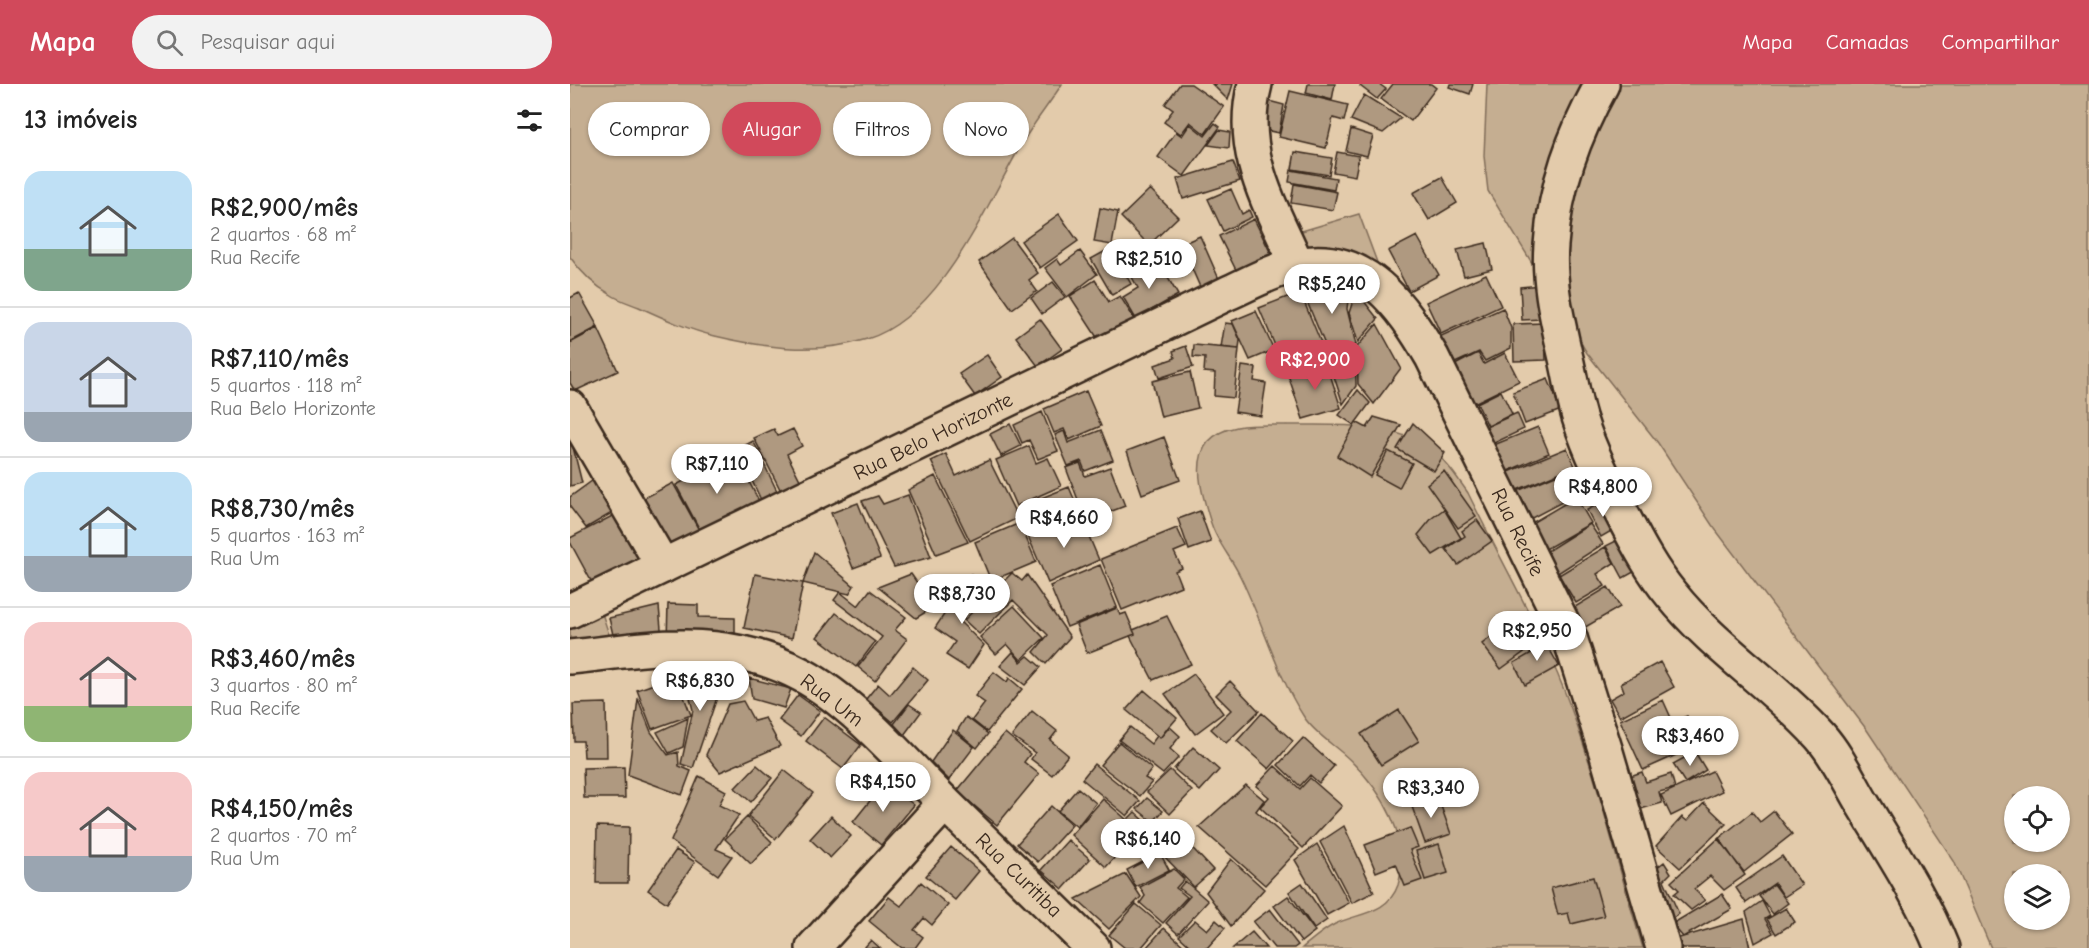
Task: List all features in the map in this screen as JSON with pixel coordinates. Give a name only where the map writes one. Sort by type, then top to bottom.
[{"type":"street","points":[[1255,84],[1250,113],[1250,134],[1257,176],[1297,265]]},
{"type":"street","points":[[1602,84],[1576,135],[1566,162],[1557,192],[1550,248],[1553,300],[1579,416],[1592,453],[1637,543],[1651,568],[1671,595],[1691,618],[1794,709],[1822,738],[1886,842],[1935,929],[1942,948]]},
{"type":"street","name":"Rua Recife","points":[[1297,265],[1320,263],[1339,266],[1373,282],[1388,292],[1432,357],[1570,638],[1663,948]]},
{"type":"street","name":"Rua Belo Horizonte","points":[[570,611],[1228,293],[1277,271],[1297,265]]},
{"type":"street","points":[[570,407],[663,566]]},
{"type":"street","name":"Rua Um","points":[[570,657],[652,647],[690,647],[722,650],[772,662],[803,676],[843,705],[945,803]]},
{"type":"street","points":[[813,948],[945,803]]},
{"type":"street","name":"Rua Curitiba","points":[[945,803],[1093,948]]},
{"type":"shaded area","points":[[570,84],[1062,84],[1029,132],[1029,102],[943,102],[943,156],[1015,156],[978,225],[940,283],[918,307],[894,326],[867,339],[829,347],[791,348],[753,344],[715,336],[676,323],[616,298],[588,278],[570,257]]},
{"type":"shaded area","points":[[1487,84],[2089,84],[2089,948],[1991,948],[1954,861],[1867,730],[1712,525],[1658,443],[1587,353],[1488,191],[1484,156]]},
{"type":"shaded area","points":[[1359,214],[1388,292],[1285,236]]},
{"type":"shaded area","points":[[1250,425],[1335,425],[1375,428],[1412,439],[1435,452],[1468,493],[1530,615],[1564,690],[1596,786],[1643,948],[1302,948],[1331,926],[1371,911],[1387,902],[1398,885],[1401,850],[1391,817],[1373,786],[1350,760],[1314,729],[1304,717],[1285,683],[1237,570],[1213,529],[1202,492],[1200,462],[1208,442],[1222,431],[1231,428]]},
{"type":"shaded area","points":[[598,601],[614,650],[570,651],[570,619]]},
{"type":"building","points":[[1180,84],[1191,84],[1224,107],[1205,134],[1190,122],[1181,134],[1164,122],[1173,110],[1165,104]]},
{"type":"building","points":[[1212,84],[1233,84],[1228,100]]},
{"type":"building","points":[[1308,84],[1335,84],[1332,100],[1306,93]]},
{"type":"building","points":[[1379,84],[1386,89],[1377,99],[1360,86]]},
{"type":"building","points":[[1393,84],[1431,84],[1436,88],[1411,121],[1381,99]]},
{"type":"building","points":[[1450,84],[1473,84],[1470,94],[1449,87]]},
{"type":"building","points":[[1290,91],[1348,105],[1344,121],[1333,118],[1326,148],[1279,137]]},
{"type":"building","points":[[1364,95],[1401,118],[1383,133],[1351,120]]},
{"type":"building","points":[[1265,100],[1284,105],[1279,133],[1260,129]]},
{"type":"building","points":[[1215,123],[1220,127],[1184,176],[1158,157],[1176,132],[1182,136],[1190,124],[1205,136]]},
{"type":"building","points":[[1351,129],[1373,136],[1367,156],[1346,151]]},
{"type":"building","points":[[1219,130],[1230,132],[1229,148],[1208,145]]},
{"type":"building","points":[[1295,152],[1332,158],[1329,175],[1292,169]]},
{"type":"building","points":[[1337,152],[1359,156],[1355,176],[1333,172]]},
{"type":"building","points":[[1233,162],[1240,181],[1183,199],[1177,179]]},
{"type":"building","points":[[1291,170],[1336,178],[1334,190],[1289,182]]},
{"type":"building","points":[[1442,177],[1457,203],[1429,220],[1413,193]]},
{"type":"building","points":[[1294,184],[1337,192],[1333,210],[1291,203]]},
{"type":"building","points":[[1150,189],[1178,217],[1149,245],[1121,217]]},
{"type":"building","points":[[1231,189],[1242,214],[1249,210],[1252,217],[1223,231],[1208,199]]},
{"type":"building","points":[[1100,208],[1118,212],[1112,245],[1094,242]]},
{"type":"building","points":[[1059,214],[1078,241],[1040,268],[1021,241]]},
{"type":"building","points":[[1254,219],[1274,260],[1239,276],[1219,236]]},
{"type":"building","points":[[1200,236],[1219,279],[1200,287],[1185,253],[1178,256],[1175,247]]},
{"type":"building","points":[[1417,236],[1439,275],[1409,291],[1388,251]]},
{"type":"building","points":[[1012,238],[1038,273],[1029,280],[1037,291],[1012,309],[979,262]]},
{"type":"building","points":[[1486,243],[1492,269],[1464,276],[1457,250]]},
{"type":"building","points":[[1111,248],[1131,284],[1112,295],[1091,259]]},
{"type":"building","points":[[1080,251],[1097,274],[1067,297],[1045,268],[1057,259],[1061,265]]},
{"type":"building","points":[[1145,263],[1150,270],[1160,264],[1178,295],[1136,319],[1123,297],[1138,288],[1129,272]]},
{"type":"building","points":[[1486,274],[1501,306],[1441,334],[1426,302]]},
{"type":"building","points":[[1095,280],[1109,302],[1120,296],[1135,320],[1100,342],[1070,296]]},
{"type":"building","points":[[1053,282],[1065,297],[1042,314],[1031,298]]},
{"type":"building","points":[[1350,282],[1347,309],[1356,345],[1328,352],[1303,292]]},
{"type":"building","points":[[1541,285],[1543,319],[1522,320],[1520,287]]},
{"type":"building","points":[[1356,291],[1378,319],[1358,342],[1349,313]]},
{"type":"building","points":[[1300,292],[1322,345],[1282,362],[1259,308]]},
{"type":"building","points":[[579,293],[598,327],[570,342],[570,298]]},
{"type":"building","points":[[1503,308],[1511,328],[1511,348],[1485,361],[1479,352],[1455,363],[1439,337]]},
{"type":"building","points":[[1256,311],[1274,350],[1250,360],[1232,321]]},
{"type":"building","points":[[1040,319],[1062,349],[1038,366],[1016,337]]},
{"type":"building","points":[[1225,323],[1233,324],[1240,340],[1239,349],[1221,347]]},
{"type":"building","points":[[1545,323],[1546,360],[1514,361],[1513,324]]},
{"type":"building","points":[[1377,324],[1401,368],[1374,404],[1358,384],[1357,347]]},
{"type":"building","points":[[598,328],[618,371],[575,391],[570,383],[570,343]]},
{"type":"building","points":[[1194,345],[1239,349],[1234,398],[1214,396],[1215,373],[1204,372],[1205,358],[1193,357]]},
{"type":"building","points":[[1186,346],[1193,367],[1159,378],[1155,365],[1175,358],[1173,351]]},
{"type":"building","points":[[1355,348],[1356,386],[1343,404],[1327,355]]},
{"type":"building","points":[[1478,353],[1484,364],[1505,353],[1519,381],[1472,404],[1453,366]]},
{"type":"building","points":[[987,355],[1002,377],[975,396],[959,374]]},
{"type":"building","points":[[1326,362],[1341,408],[1303,419],[1288,375]]},
{"type":"building","points":[[1242,366],[1256,368],[1254,381],[1266,383],[1261,416],[1235,412]]},
{"type":"building","points":[[1190,372],[1198,408],[1161,417],[1152,381]]},
{"type":"building","points":[[1548,379],[1561,410],[1525,424],[1513,392]]},
{"type":"building","points":[[1358,390],[1370,403],[1354,425],[1339,415]]},
{"type":"building","points":[[1086,391],[1101,426],[1069,440],[1064,429],[1054,433],[1044,409]]},
{"type":"building","points":[[1501,391],[1512,414],[1488,426],[1477,403]]},
{"type":"building","points":[[1042,412],[1058,451],[1038,459],[1029,440],[1022,443],[1014,425]]},
{"type":"building","points":[[1517,413],[1524,429],[1494,443],[1486,427]]},
{"type":"building","points":[[1374,417],[1401,425],[1370,477],[1337,456],[1356,422],[1367,428]]},
{"type":"building","points":[[1413,423],[1445,453],[1434,471],[1397,449]]},
{"type":"building","points":[[1010,424],[1021,446],[1001,456],[990,434]]},
{"type":"building","points":[[1538,427],[1549,453],[1501,474],[1489,447]]},
{"type":"building","points":[[774,429],[778,436],[793,429],[802,446],[787,454],[801,482],[781,491],[754,438]]},
{"type":"building","points":[[1101,430],[1113,460],[1085,471],[1081,461],[1068,466],[1055,435],[1064,431],[1068,443]]},
{"type":"building","points":[[570,435],[582,483],[570,486]]},
{"type":"building","points":[[1164,437],[1180,480],[1142,494],[1127,451]]},
{"type":"building","points":[[753,441],[764,461],[737,475],[727,455]]},
{"type":"building","points":[[1029,446],[1036,463],[1048,458],[1061,486],[1016,506],[996,460]]},
{"type":"building","points":[[1567,448],[1575,466],[1512,492],[1504,474]]},
{"type":"building","points":[[1388,451],[1412,463],[1399,488],[1375,475]]},
{"type":"building","points":[[946,454],[956,476],[989,460],[1018,518],[970,541],[931,461]]},
{"type":"building","points":[[724,460],[734,480],[745,474],[761,505],[734,519],[731,513],[700,530],[676,485]]},
{"type":"building","points":[[1080,463],[1085,476],[1110,467],[1125,506],[1086,521],[1066,468]]},
{"type":"building","points":[[764,464],[778,493],[761,500],[748,472]]},
{"type":"building","points":[[1570,469],[1581,492],[1528,520],[1515,492]]},
{"type":"building","points":[[1444,471],[1476,516],[1458,528],[1427,484]]},
{"type":"building","points":[[935,476],[968,542],[936,554],[908,490]]},
{"type":"building","points":[[596,478],[617,510],[586,528],[570,507],[570,497]]},
{"type":"building","points":[[673,483],[700,532],[660,554],[633,504]]},
{"type":"building","points":[[1069,487],[1080,513],[1036,530],[1026,504]]},
{"type":"building","points":[[908,495],[931,557],[894,567],[862,501],[878,496],[883,504]]},
{"type":"building","points":[[1576,497],[1591,523],[1544,550],[1530,524]]},
{"type":"building","points":[[1606,500],[1620,526],[1601,537],[1587,510]]},
{"type":"building","points":[[858,503],[880,558],[853,568],[831,513]]},
{"type":"building","points":[[1444,509],[1461,538],[1433,555],[1418,535],[1432,518]]},
{"type":"building","points":[[1200,511],[1211,542],[1189,550],[1178,519]]},
{"type":"building","points":[[618,513],[645,563],[596,590],[570,538]]},
{"type":"building","points":[[1080,515],[1099,560],[1048,583],[1028,536]]},
{"type":"building","points":[[1477,520],[1492,541],[1458,565],[1446,549],[1465,536],[1462,531]]},
{"type":"building","points":[[1020,523],[1036,562],[991,581],[975,542]]},
{"type":"building","points":[[1590,524],[1603,544],[1558,573],[1544,553]]},
{"type":"building","points":[[1177,528],[1186,547],[1174,552],[1182,568],[1175,571],[1181,586],[1122,610],[1101,559]]},
{"type":"building","points":[[1624,537],[1641,568],[1623,578],[1606,546]]},
{"type":"building","points":[[1605,547],[1614,563],[1597,574],[1605,586],[1576,603],[1559,575]]},
{"type":"building","points":[[814,552],[854,586],[849,594],[803,583]]},
{"type":"building","points":[[1100,565],[1117,607],[1067,627],[1050,586]]},
{"type":"building","points":[[1012,573],[1022,581],[1027,575],[1070,637],[1046,664],[1034,652],[1048,635],[1013,600],[979,634],[964,620]]},
{"type":"building","points":[[755,574],[803,583],[792,638],[744,628]]},
{"type":"building","points":[[911,574],[934,607],[916,618],[878,587]]},
{"type":"building","points":[[971,574],[980,580],[978,584],[984,589],[960,622],[984,645],[968,669],[946,655],[955,642],[935,628]]},
{"type":"building","points":[[1608,587],[1620,607],[1582,629],[1570,610]]},
{"type":"building","points":[[870,590],[906,617],[895,630],[907,639],[875,681],[858,667],[882,637],[834,600],[840,592],[858,606]]},
{"type":"building","points":[[668,604],[698,605],[698,617],[735,618],[735,641],[667,639]]},
{"type":"building","points":[[659,606],[662,640],[615,643],[609,618]]},
{"type":"building","points":[[1014,606],[1044,638],[1021,660],[1007,644],[996,654],[980,637]]},
{"type":"building","points":[[1117,608],[1120,615],[1126,613],[1135,634],[1087,653],[1076,625]]},
{"type":"building","points":[[836,613],[875,642],[856,667],[817,637]]},
{"type":"building","points":[[1167,616],[1191,664],[1153,680],[1130,636],[1135,634],[1133,630]]},
{"type":"building","points":[[1511,622],[1531,647],[1501,669],[1482,644]]},
{"type":"building","points":[[1542,636],[1559,666],[1525,685],[1514,663],[1535,651],[1530,642]]},
{"type":"building","points":[[1013,652],[1021,662],[1028,656],[1041,667],[1025,685],[1000,666]]},
{"type":"building","points":[[1660,662],[1674,687],[1620,717],[1610,699],[1624,691],[1621,683]]},
{"type":"building","points":[[913,667],[928,680],[893,722],[866,699],[878,684],[890,695]]},
{"type":"building","points":[[994,672],[1007,682],[1009,678],[1022,689],[987,732],[972,720],[985,703],[975,696]]},
{"type":"building","points":[[684,674],[724,677],[693,768],[681,764],[693,710]]},
{"type":"building","points":[[1194,674],[1223,713],[1195,734],[1165,694]]},
{"type":"building","points":[[676,676],[691,715],[652,729],[637,690]]},
{"type":"building","points":[[749,678],[791,689],[784,708],[752,699]]},
{"type":"building","points":[[1230,681],[1259,711],[1226,743],[1211,729],[1231,710],[1216,695]]},
{"type":"building","points":[[1144,690],[1177,718],[1160,738],[1126,710]]},
{"type":"building","points":[[798,695],[820,711],[801,736],[779,720]]},
{"type":"building","points":[[638,699],[651,732],[668,755],[678,752],[679,766],[691,771],[682,795],[628,775]]},
{"type":"building","points":[[1663,700],[1673,722],[1687,716],[1698,739],[1683,746],[1685,751],[1643,770],[1620,720]]},
{"type":"building","points":[[743,701],[754,721],[765,718],[780,746],[720,772],[706,755],[728,704]]},
{"type":"building","points":[[606,703],[607,757],[584,757],[583,741],[574,741],[573,704]]},
{"type":"building","points":[[909,704],[921,712],[904,735],[894,724]]},
{"type":"building","points":[[1399,710],[1419,741],[1381,765],[1361,734]]},
{"type":"building","points":[[1032,711],[1057,731],[1050,740],[1068,755],[1052,775],[1031,759],[1035,753],[1012,736]]},
{"type":"building","points":[[1262,713],[1293,741],[1269,769],[1237,741]]},
{"type":"building","points":[[824,717],[861,745],[843,769],[806,741]]},
{"type":"building","points":[[966,717],[988,734],[977,748],[957,731]]},
{"type":"building","points":[[688,718],[683,747],[669,753],[657,732]]},
{"type":"building","points":[[1169,726],[1180,736],[1170,749],[1179,757],[1163,774],[1119,740],[1130,727],[1151,744],[1157,736],[1160,738]]},
{"type":"building","points":[[953,730],[974,747],[949,780],[931,762]]},
{"type":"building","points":[[1005,733],[1030,754],[1024,762],[1039,774],[997,825],[957,791]]},
{"type":"building","points":[[1303,738],[1334,766],[1319,783],[1310,775],[1300,786],[1278,765]]},
{"type":"building","points":[[1119,742],[1152,769],[1145,778],[1152,782],[1140,796],[1100,765]]},
{"type":"building","points":[[1193,747],[1219,770],[1200,791],[1174,769]]},
{"type":"building","points":[[1695,752],[1706,770],[1685,783],[1673,764]]},
{"type":"building","points":[[1094,764],[1140,801],[1127,816],[1082,779]]},
{"type":"building","points":[[757,765],[772,778],[751,802],[735,788]]},
{"type":"building","points":[[1275,766],[1300,789],[1310,778],[1342,806],[1303,848],[1260,807],[1269,797],[1256,786]]},
{"type":"building","points":[[624,767],[625,798],[584,798],[583,768]]},
{"type":"building","points":[[784,770],[813,793],[776,839],[748,816]]},
{"type":"building","points":[[1170,770],[1192,791],[1170,814],[1147,792]]},
{"type":"building","points":[[1712,771],[1722,791],[1671,816],[1661,795]]},
{"type":"building","points":[[1642,772],[1646,782],[1671,774],[1675,788],[1659,792],[1662,803],[1637,810],[1627,777]]},
{"type":"building","points":[[699,776],[726,791],[719,805],[739,815],[716,849],[732,856],[718,875],[671,841]]},
{"type":"building","points":[[885,782],[914,805],[881,845],[853,822]]},
{"type":"building","points":[[1246,785],[1264,800],[1256,811],[1299,849],[1265,885],[1199,827]]},
{"type":"building","points":[[1078,788],[1096,803],[1077,827],[1058,811]]},
{"type":"building","points":[[1437,795],[1451,834],[1425,843],[1411,804]]},
{"type":"building","points":[[1147,798],[1163,811],[1153,822],[1137,809]]},
{"type":"building","points":[[1103,799],[1127,820],[1135,812],[1147,823],[1106,867],[1071,835]]},
{"type":"building","points":[[1704,803],[1726,824],[1680,868],[1656,846],[1682,817],[1687,821]]},
{"type":"building","points":[[1051,806],[1072,825],[1038,862],[1017,844]]},
{"type":"building","points":[[1774,811],[1792,834],[1744,872],[1718,839],[1752,812],[1760,822]]},
{"type":"building","points":[[831,816],[851,836],[830,858],[810,839]]},
{"type":"building","points":[[747,817],[772,842],[751,864],[725,839]]},
{"type":"building","points":[[597,826],[629,827],[628,883],[596,883]]},
{"type":"building","points":[[1344,826],[1374,892],[1352,903],[1320,842]]},
{"type":"building","points":[[1410,828],[1418,847],[1410,850],[1422,880],[1405,886],[1396,864],[1376,872],[1365,845]]},
{"type":"building","points":[[1182,837],[1213,870],[1194,887],[1162,854]]},
{"type":"building","points":[[1719,838],[1745,875],[1724,890],[1710,876],[1694,889],[1705,900],[1691,910],[1674,894],[1679,890],[1671,882]]},
{"type":"building","points":[[1068,840],[1090,859],[1063,889],[1041,870]]},
{"type":"building","points":[[1317,844],[1349,903],[1327,915],[1295,860]]},
{"type":"building","points":[[1439,844],[1448,873],[1425,880],[1416,851]]},
{"type":"building","points":[[951,847],[979,871],[955,900],[926,876]]},
{"type":"building","points":[[676,850],[695,862],[667,903],[648,890]]},
{"type":"building","points":[[1160,853],[1169,870],[1136,887],[1127,870]]},
{"type":"building","points":[[1782,856],[1802,885],[1784,897],[1775,883],[1746,903],[1736,888]]},
{"type":"building","points":[[1231,859],[1264,889],[1231,926],[1206,892]]},
{"type":"building","points":[[1664,862],[1671,873],[1664,880],[1679,914],[1667,922],[1646,876]]},
{"type":"building","points":[[1174,869],[1184,879],[1176,888],[1187,897],[1163,923],[1140,903],[1145,896],[1140,887]]},
{"type":"building","points":[[1126,874],[1141,897],[1109,929],[1076,899]]},
{"type":"building","points":[[1593,877],[1604,916],[1571,924],[1568,913],[1558,915],[1551,888]]},
{"type":"building","points":[[1185,881],[1208,901],[1178,934],[1166,923],[1190,896],[1179,888]]},
{"type":"building","points":[[921,882],[948,905],[932,925],[924,918],[914,930],[923,937],[915,948],[902,948],[869,921],[889,897],[901,906]]},
{"type":"building","points":[[1302,883],[1327,920],[1314,929],[1289,892]]},
{"type":"building","points":[[1774,884],[1788,903],[1773,914],[1759,896]]},
{"type":"building","points":[[1722,894],[1732,909],[1683,937],[1672,924]]},
{"type":"building","points":[[1288,896],[1315,931],[1301,942],[1274,906]]},
{"type":"building","points":[[1762,901],[1770,916],[1765,919],[1773,933],[1755,943],[1746,912]]},
{"type":"building","points":[[1136,904],[1161,925],[1141,948],[1125,948],[1109,935]]},
{"type":"building","points":[[1786,908],[1795,922],[1776,934],[1767,919]]},
{"type":"building","points":[[1270,909],[1298,945],[1294,948],[1274,948],[1253,922]]},
{"type":"building","points":[[1744,919],[1750,948],[1678,948],[1676,939]]},
{"type":"building","points":[[1195,920],[1207,930],[1216,920],[1225,928],[1207,948],[1192,948],[1179,936]]},
{"type":"building","points":[[1164,928],[1186,948],[1146,948]]},
{"type":"building","points":[[1252,932],[1266,948],[1233,948]]},
{"type":"building","points":[[871,940],[880,948],[864,948]]}]
